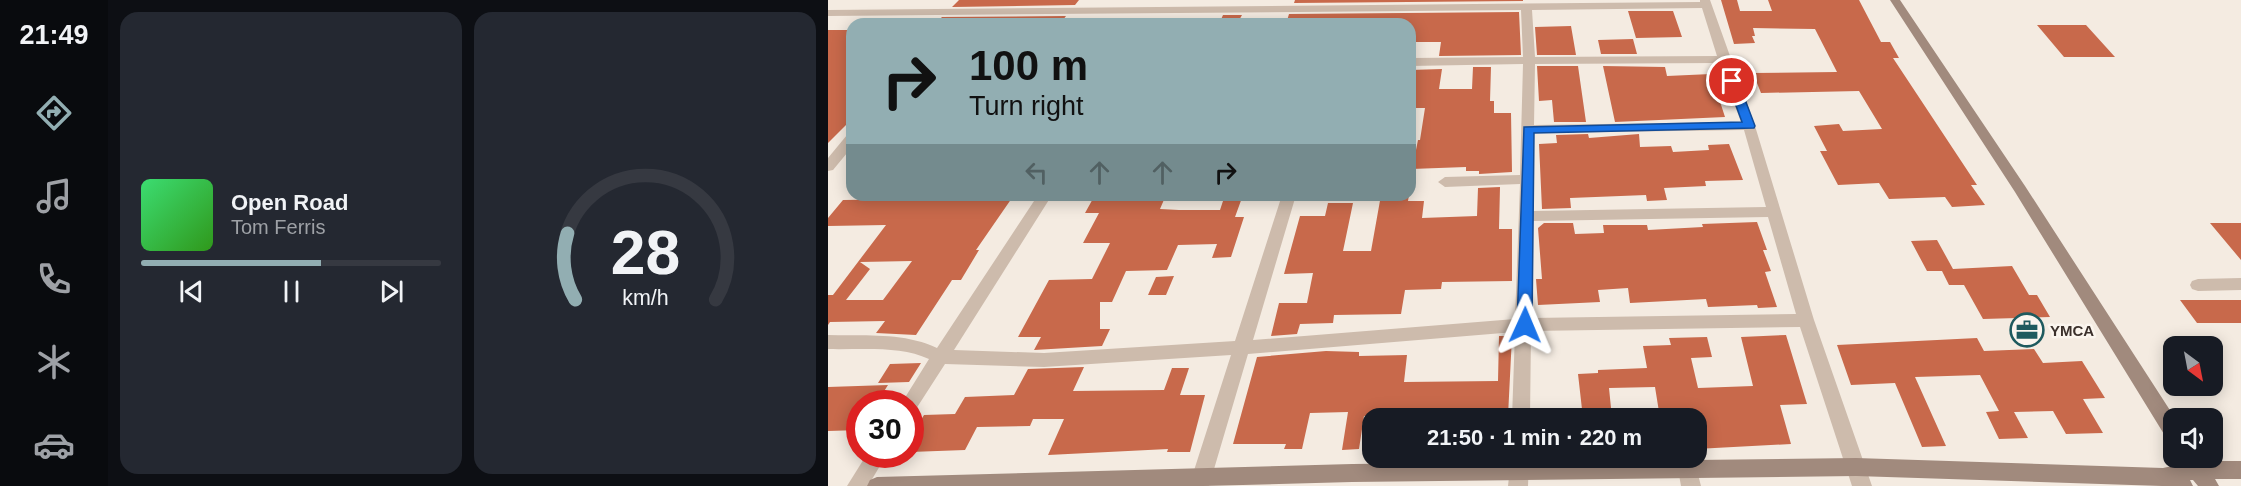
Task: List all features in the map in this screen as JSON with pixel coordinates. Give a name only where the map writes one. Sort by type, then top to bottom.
[{"type":"main road","points":[[1895,0],[2020,189],[2163,416]]},
{"type":"main road","points":[[877,486],[1351,480],[1519,471],[1689,477],[1856,467],[2163,477],[2183,486]]},
{"type":"main road","points":[[2163,477],[2184,468]]},
{"type":"main road","points":[[2196,468],[2209,486]]},
{"type":"main road","points":[[2223,468],[2241,470]]},
{"type":"street","points":[[1229,11],[1235,0]]},
{"type":"street","points":[[828,13],[1162,12],[1347,9],[1468,4],[1526,8],[1588,3],[1706,3],[1749,126],[1806,320],[1862,486]]},
{"type":"street","points":[[1521,408],[1529,61],[1526,8]]},
{"type":"street","points":[[966,18],[973,12]]},
{"type":"street","points":[[1158,18],[1162,12]]},
{"type":"street","points":[[1416,62],[1724,59]]},
{"type":"street","points":[[1528,129],[1749,126]]},
{"type":"street","points":[[828,167],[846,146]]},
{"type":"street","points":[[1445,182],[1527,179]]},
{"type":"street","points":[[920,390],[1041,201]]},
{"type":"street","points":[[1201,482],[1287,201]]},
{"type":"street","points":[[1526,216],[1774,212]]},
{"type":"street","points":[[2198,285],[2241,284]]},
{"type":"street","points":[[828,342],[894,344],[924,349],[942,357],[1044,360],[1133,357],[1525,325],[1806,320]]},
{"type":"street","points":[[857,486],[869,468]]},
{"type":"building","points":[[959,0],[1079,0],[1075,5],[952,7]]},
{"type":"building","points":[[1295,0],[1523,0],[1523,1],[1294,3]]},
{"type":"building","points":[[1721,0],[1737,0],[1740,11],[1772,11],[1768,0],[1859,0],[1881,42],[1890,42],[1899,58],[1893,58],[1977,185],[1971,185],[1985,205],[1952,207],[1945,197],[1889,199],[1879,183],[1838,185],[1820,151],[1827,151],[1814,126],[1839,124],[1843,131],[1882,129],[1859,91],[1761,93],[1753,73],[1837,72],[1815,29],[1753,28],[1755,36],[1752,36],[1755,43],[1734,44]]},
{"type":"building","points":[[1628,11],[1673,11],[1682,37],[1636,38]]},
{"type":"building","points":[[1519,12],[1521,55],[1439,56],[1441,42],[1416,42],[1416,18],[1288,18],[1289,14]]},
{"type":"building","points":[[1223,15],[1242,15],[1240,18],[1222,18]]},
{"type":"building","points":[[1066,16],[1064,18],[942,17]]},
{"type":"building","points":[[2037,25],[2086,25],[2115,57],[2064,57]]},
{"type":"building","points":[[1571,26],[1576,55],[1537,55],[1535,27]]},
{"type":"building","points":[[828,30],[846,30],[846,125],[828,143]]},
{"type":"building","points":[[1633,39],[1637,54],[1601,54],[1598,40]]},
{"type":"building","points":[[1537,66],[1578,66],[1586,122],[1554,122],[1552,100],[1539,101]]},
{"type":"building","points":[[1603,66],[1665,67],[1667,76],[1711,74],[1725,117],[1615,122]]},
{"type":"building","points":[[1473,67],[1491,67],[1490,101],[1494,101],[1494,113],[1511,113],[1512,172],[1479,174],[1479,171],[1466,171],[1466,167],[1416,169],[1416,150],[1418,140],[1420,140],[1425,108],[1416,108],[1416,70],[1442,69],[1439,89],[1472,89]]},
{"type":"building","points":[[1588,134],[1589,138],[1639,134],[1640,147],[1671,146],[1673,152],[1709,150],[1708,145],[1729,144],[1743,180],[1705,181],[1706,186],[1664,188],[1667,200],[1647,201],[1646,195],[1570,198],[1571,208],[1542,209],[1539,144],[1557,143],[1556,135]]},
{"type":"building","points":[[1500,187],[1499,229],[1512,229],[1512,281],[1442,282],[1441,289],[1405,290],[1401,314],[1334,315],[1333,323],[1300,324],[1297,334],[1271,336],[1279,303],[1307,303],[1313,273],[1284,274],[1300,216],[1325,216],[1328,203],[1353,203],[1343,251],[1371,251],[1380,201],[1424,201],[1422,218],[1477,216],[1478,188]]},
{"type":"building","points":[[843,200],[1010,201],[976,250],[979,250],[961,280],[952,280],[916,335],[876,333],[885,321],[830,322],[828,325],[828,295],[833,295],[886,225],[828,226],[828,218]],"holes":[[[912,261],[883,300],[846,300],[870,269],[860,262]]]},
{"type":"building","points":[[1092,201],[1163,201],[1160,209],[1220,210],[1223,201],[1241,201],[1235,217],[1244,217],[1231,257],[1212,258],[1217,244],[1178,245],[1167,270],[1126,271],[1112,302],[1100,302],[1100,329],[1110,329],[1102,346],[1034,350],[1041,337],[1018,337],[1049,280],[1092,279],[1110,243],[1083,243],[1099,213],[1085,213]]},
{"type":"building","points":[[1757,222],[1767,250],[1763,250],[1771,271],[1765,272],[1777,307],[1758,308],[1757,305],[1708,307],[1706,299],[1630,303],[1628,288],[1598,290],[1600,302],[1538,305],[1536,279],[1542,279],[1538,228],[1544,223],[1573,223],[1575,234],[1604,233],[1603,225],[1647,225],[1648,230],[1703,227],[1702,224]]},
{"type":"building","points":[[2210,223],[2241,223],[2241,260]]},
{"type":"building","points":[[1937,240],[1953,269],[2012,266],[2029,295],[2037,295],[2050,317],[1983,319],[1964,285],[1949,285],[1942,271],[1927,271],[1911,241]]},
{"type":"building","points":[[1174,276],[1166,295],[1148,295],[1156,277]]},
{"type":"building","points":[[2180,300],[2241,300],[2241,323],[2197,323]]},
{"type":"building","points":[[1786,335],[1807,404],[1780,405],[1791,444],[1707,448],[1707,408],[1658,408],[1655,387],[1609,388],[1611,408],[1582,408],[1578,374],[1598,373],[1598,370],[1647,368],[1643,346],[1671,345],[1669,338],[1707,337],[1712,357],[1691,358],[1698,388],[1753,386],[1741,337]]},
{"type":"building","points":[[1499,336],[1512,336],[1508,408],[1362,408],[1359,449],[1342,450],[1348,412],[1310,413],[1302,449],[1284,449],[1286,444],[1233,444],[1257,357],[1326,351],[1359,352],[1359,356],[1407,355],[1404,382],[1498,381]]},
{"type":"building","points":[[1977,338],[1984,351],[2034,349],[2043,363],[2082,361],[2105,398],[2083,399],[2103,433],[2066,434],[2053,411],[2014,412],[2028,438],[1999,439],[1986,412],[1999,411],[1980,375],[1915,377],[1946,446],[1922,447],[1895,383],[1851,385],[1837,345]]},
{"type":"building","points":[[921,363],[909,382],[878,383],[890,364]]},
{"type":"building","points":[[1084,367],[1073,391],[1164,390],[1172,368],[1189,368],[1180,395],[1205,395],[1190,452],[1167,452],[1168,449],[1048,455],[1064,419],[1033,419],[1030,426],[977,427],[965,450],[924,451],[924,415],[955,414],[965,397],[1014,395],[1028,369]]},
{"type":"building","points":[[888,385],[885,390],[846,390],[846,430],[828,431],[828,387]]},
{"type":"place","name":"YMCA","points":[[2027,330]]},
{"type":"route","points":[[1525,325],[1528,129],[1749,126],[1732,81]]}]
